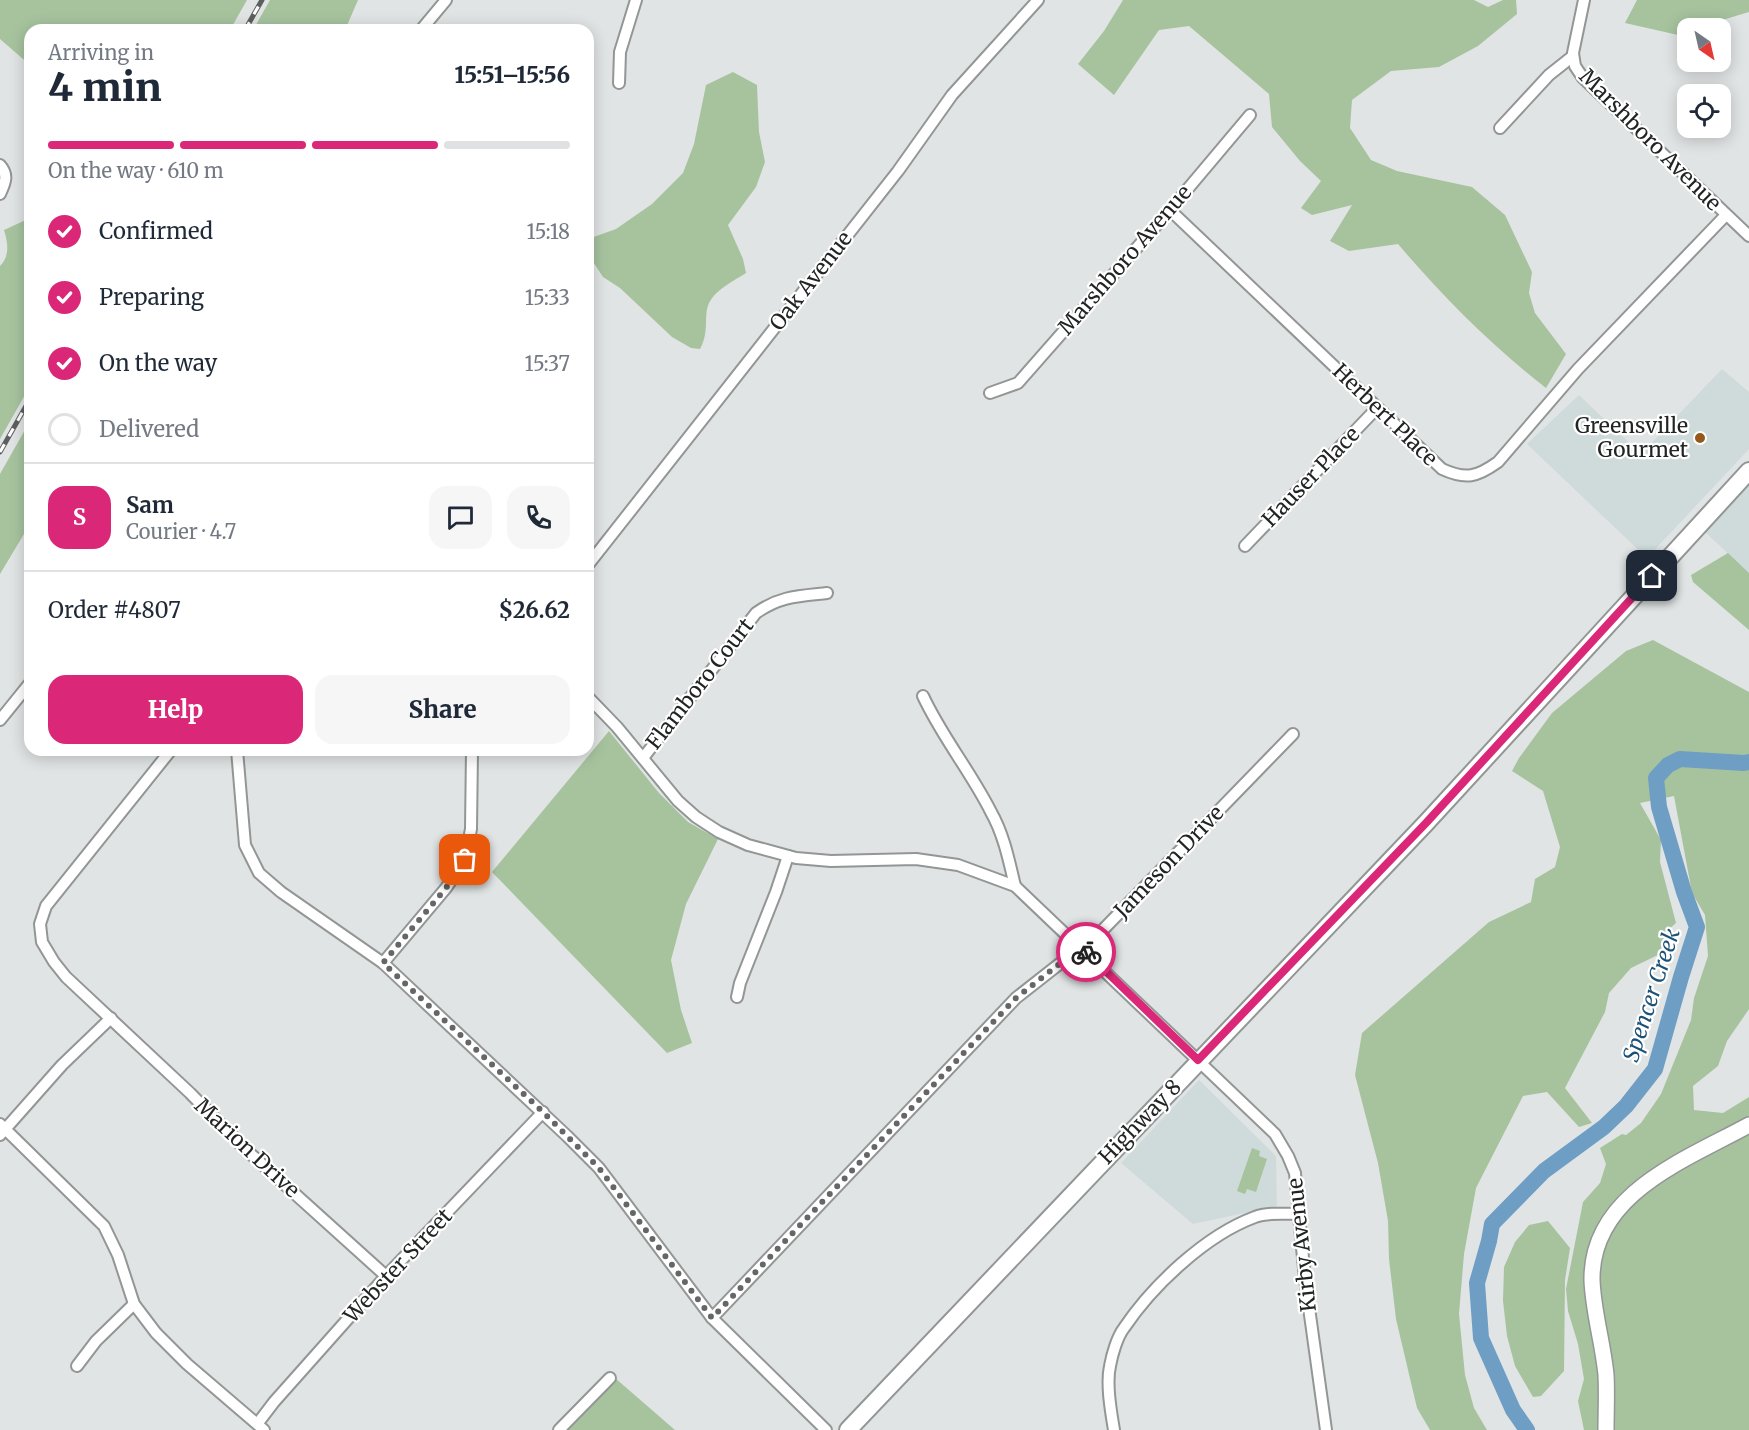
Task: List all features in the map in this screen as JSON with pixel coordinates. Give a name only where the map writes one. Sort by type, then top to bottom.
[{"type":"main road","name":"Highway 8","points":[[848,1430],[1426,823],[1749,471]]},
{"type":"street","points":[[426,24],[446,0]]},
{"type":"street","points":[[619,83],[620,52],[636,0]]},
{"type":"street","name":"Oak Avenue","points":[[594,557],[898,171],[952,95],[1038,0]]},
{"type":"street","name":"Marshboro Avenue","points":[[1584,0],[1573,56],[1575,66],[1583,78],[1749,236]]},
{"type":"street","points":[[1500,128],[1549,75],[1573,56]]},
{"type":"street","name":"Marshboro Avenue","points":[[990,393],[1018,383],[1250,115]]},
{"type":"street","points":[[0,165],[6,176],[6,183],[0,194]]},
{"type":"street","name":"Herbert Place","points":[[1170,210],[1442,470],[1468,476],[1482,473],[1498,462],[1578,369],[1726,215]]},
{"type":"street","name":"Hauser Place","points":[[1245,546],[1377,408]]},
{"type":"street","name":"Flamboro Court","points":[[642,758],[756,613],[771,602],[792,596],[827,593]]},
{"type":"street","points":[[0,720],[24,690]]},
{"type":"street","points":[[923,696],[932,715],[991,811],[1003,836],[1015,886]]},
{"type":"street","points":[[594,704],[661,783],[696,817],[719,832],[748,844],[788,856],[831,861],[916,860],[958,865],[1015,886]]},
{"type":"street","name":"Jameson Drive","points":[[712,1318],[1016,998],[1094,939],[1293,734]]},
{"type":"street","name":"Marion Drive","points":[[166,756],[46,906],[40,924],[42,942],[54,962],[74,985],[111,1017],[243,1147],[386,1276]]},
{"type":"street","points":[[238,756],[245,845],[260,873],[281,892],[383,963],[543,1112],[599,1168],[712,1318],[826,1430]]},
{"type":"street","points":[[383,963],[446,888],[465,860],[471,829],[472,756]]},
{"type":"street","points":[[737,997],[740,983],[788,856]]},
{"type":"street","name":"Kirby Avenue","points":[[1015,886],[1275,1134],[1288,1156],[1295,1173],[1305,1279],[1326,1430]]},
{"type":"street","points":[[111,1017],[2,1129],[104,1226],[118,1255],[134,1304],[156,1332],[187,1364],[261,1427]]},
{"type":"street","name":"Webster Street","points":[[261,1427],[281,1394],[386,1276],[543,1112]]},
{"type":"street","points":[[1606,1430],[1606,1376],[1592,1282],[1594,1255],[1600,1235],[1615,1211],[1642,1186],[1749,1125]]},
{"type":"street","points":[[1114,1430],[1110,1368],[1122,1329],[1162,1282],[1200,1249],[1232,1227],[1257,1216],[1300,1214]]},
{"type":"street","points":[[77,1366],[96,1341],[134,1304]]},
{"type":"street","points":[[559,1430],[610,1378]]},
{"type":"shaded area","points":[[1722,369],[1749,392],[1749,449],[1647,558],[1527,444],[1579,395],[1641,454]]},
{"type":"shaded area","points":[[1749,486],[1749,573],[1704,531]]},
{"type":"shaded area","points":[[1199,1080],[1276,1156],[1277,1206],[1193,1224],[1121,1163]]},
{"type":"green space","points":[[0,0],[247,0],[233,24],[24,24],[24,60],[0,39]]},
{"type":"green space","points":[[270,0],[358,0],[348,24],[256,24]]},
{"type":"green space","points":[[1123,0],[1474,0],[1488,7],[1503,0],[1516,0],[1517,14],[1478,46],[1439,67],[1391,71],[1352,100],[1350,128],[1371,160],[1397,171],[1472,187],[1505,215],[1532,272],[1529,293],[1535,313],[1566,354],[1546,388],[1468,320],[1398,244],[1349,251],[1330,241],[1352,205],[1312,215],[1301,208],[1321,181],[1300,161],[1272,127],[1269,94],[1189,26],[1159,30],[1114,95],[1078,64],[1104,31]]},
{"type":"green space","points":[[1637,0],[1749,0],[1749,12],[1729,18],[1677,18],[1677,35],[1625,23]]},
{"type":"green space","points":[[733,72],[757,85],[759,132],[765,162],[756,187],[728,225],[743,259],[746,273],[712,298],[707,308],[706,330],[700,349],[691,348],[672,337],[620,288],[603,277],[594,263],[594,237],[616,229],[652,204],[683,173],[694,144],[706,85]]},
{"type":"green space","points":[[24,221],[24,397],[0,439],[0,266],[7,249],[4,230]]},
{"type":"green space","points":[[24,432],[24,534],[0,574],[0,474]]},
{"type":"green space","points":[[1728,553],[1749,573],[1749,630],[1693,582],[1691,575]]},
{"type":"green space","points":[[1653,640],[1749,692],[1749,1009],[1727,1041],[1718,1066],[1693,1086],[1694,1110],[1723,1113],[1749,1097],[1749,1430],[1584,1430],[1578,1401],[1584,1379],[1578,1344],[1568,1311],[1566,1289],[1583,1202],[1600,1183],[1606,1164],[1600,1148],[1622,1134],[1626,1135],[1641,1123],[1661,1094],[1691,1020],[1694,998],[1708,956],[1705,915],[1692,893],[1674,796],[1640,803],[1661,840],[1660,862],[1676,923],[1667,931],[1666,951],[1631,968],[1609,993],[1605,1012],[1565,1088],[1592,1123],[1579,1127],[1547,1092],[1523,1096],[1476,1188],[1464,1254],[1459,1314],[1465,1375],[1474,1408],[1487,1430],[1430,1430],[1417,1408],[1396,1319],[1389,1259],[1388,1221],[1378,1163],[1355,1075],[1362,1033],[1489,922],[1531,902],[1535,879],[1555,867],[1560,847],[1543,791],[1512,771],[1552,713],[1626,651]]},
{"type":"green space","points":[[609,731],[659,793],[688,822],[718,839],[686,904],[671,960],[681,1010],[692,1043],[667,1053],[492,872],[588,756],[594,756],[594,749]]},
{"type":"green space","points":[[1252,1148],[1260,1151],[1259,1156],[1267,1159],[1256,1192],[1247,1189],[1245,1194],[1237,1191]]},
{"type":"green space","points":[[1548,1221],[1570,1248],[1565,1280],[1564,1371],[1541,1396],[1533,1397],[1515,1366],[1507,1336],[1503,1301],[1504,1267],[1515,1242],[1529,1225]]},
{"type":"green space","points":[[615,1378],[675,1430],[565,1430]]},
{"type":"waterway","name":"Spencer Creek","points":[[1527,1430],[1513,1410],[1481,1338],[1477,1283],[1492,1224],[1544,1171],[1604,1127],[1626,1106],[1655,1069],[1697,927],[1684,892],[1659,807],[1656,778],[1668,765],[1680,759],[1749,762]]},
{"type":"railway","points":[[248,24],[262,0]]},
{"type":"railway","points":[[0,452],[24,410]]},
{"type":"way so far","points":[[465,860],[446,888],[383,963],[543,1112],[599,1168],[712,1318],[1016,998],[1081,947],[1086,952]]},
{"type":"place","name":"Greensville Gourmet","points":[[1700,438]]},
{"type":"route","points":[[1086,952],[1198,1060],[1426,823],[1652,576]]}]
